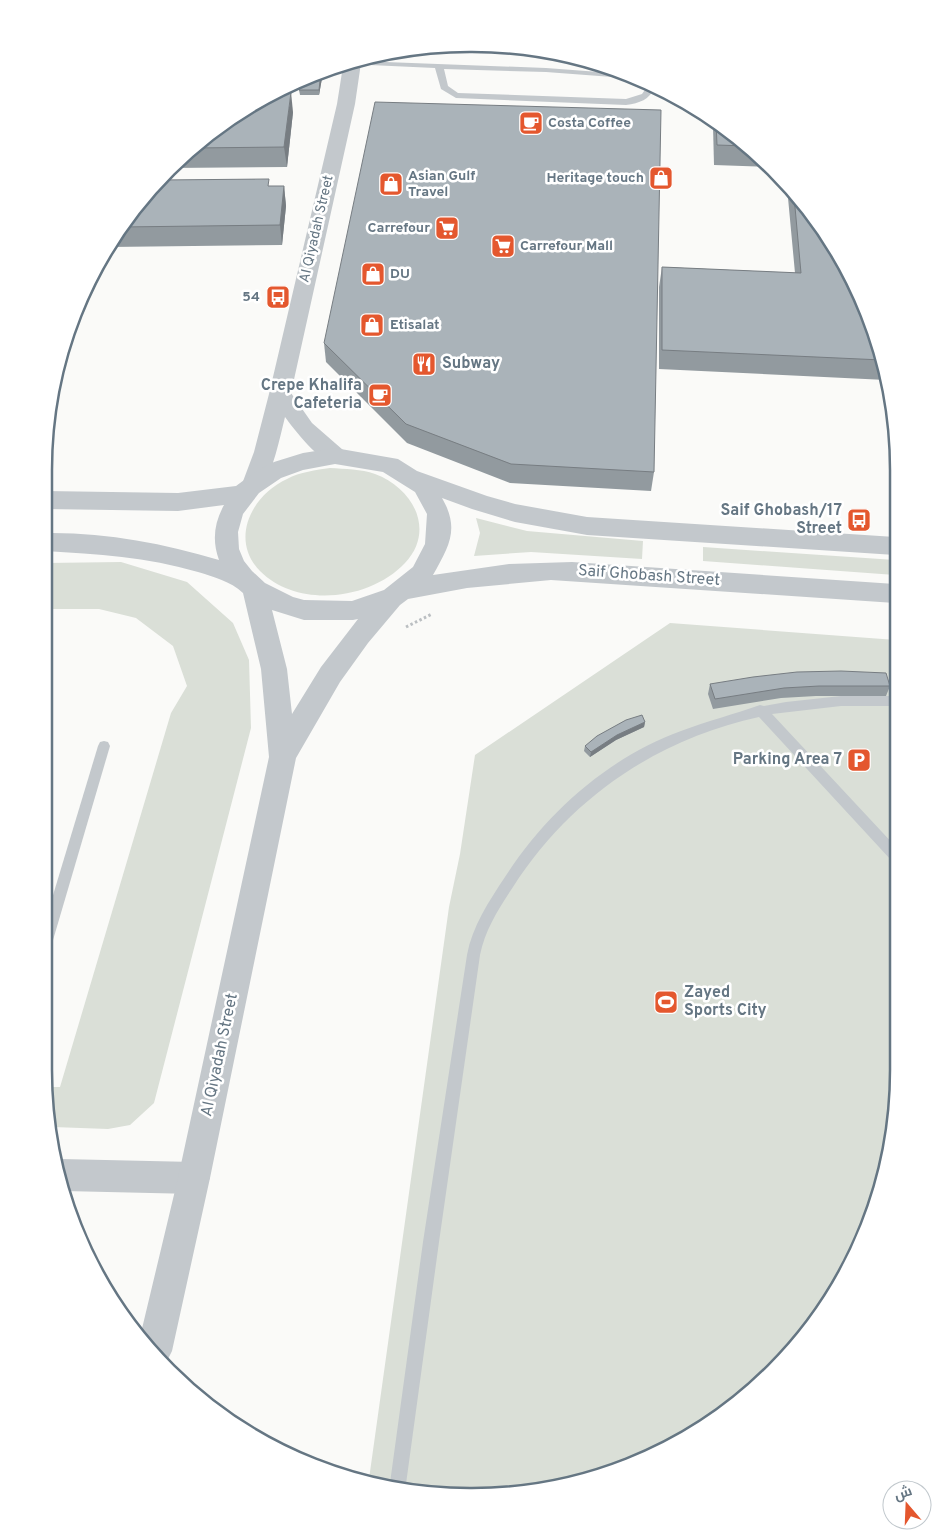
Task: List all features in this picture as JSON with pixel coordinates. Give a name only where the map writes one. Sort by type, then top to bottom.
[{"type":"street","name":"Al Qiyadah Street","points":[[282,758],[274,669],[248,584],[230,557],[226,536],[228,521],[248,489],[265,452],[346,104],[350,71]]},
{"type":"street","points":[[280,394],[304,428],[335,456]]},
{"type":"street","points":[[52,500],[178,502],[248,489],[271,473],[290,464],[312,458],[357,457],[379,461],[399,468],[416,478],[448,491],[498,508],[550,521],[587,526],[890,546]]},
{"type":"street","name":"Al Qiyadah Street","points":[[156,1344],[194,1178],[282,758],[300,722],[325,680],[365,627],[397,594],[421,576],[433,560],[439,542],[441,524],[437,508],[429,492],[416,478]]},
{"type":"street","points":[[52,542],[92,543],[154,551],[213,567],[248,584]]},
{"type":"street","name":"Saif Ghobash Street","points":[[248,584],[278,602],[304,610],[333,612],[363,608],[397,594],[488,575],[563,571],[890,594]]},
{"type":"street","points":[[66,1174],[194,1178]]},
{"type":"lane","points":[[377,64],[546,70],[604,74]]},
{"type":"lane","points":[[439,66],[444,88],[456,95],[626,102],[642,98],[649,93]]},
{"type":"lane","points":[[401,1481],[435,1212],[476,944],[501,892],[532,846],[569,807],[611,773],[657,746],[707,725],[760,710],[809,702],[890,701]]},
{"type":"lane","points":[[760,710],[890,850]]},
{"type":"lane","points":[[52,920],[104,746]]},
{"type":"path","points":[[402,630],[440,611]]},
{"type":"shaded area","points":[[330,468],[370,472],[388,480],[400,489],[416,511],[419,537],[414,550],[405,563],[390,576],[373,585],[354,592],[334,595],[313,595],[294,591],[276,583],[260,571],[251,559],[246,545],[249,519],[255,507],[275,486],[297,475]]},
{"type":"shaded area","points":[[476,518],[527,531],[643,541],[642,559],[531,552],[474,556],[480,533]]},
{"type":"shaded area","points":[[703,547],[890,560],[890,575],[703,561]]},
{"type":"shaded area","points":[[121,562],[187,582],[233,623],[249,660],[251,728],[154,1103],[130,1125],[108,1129],[57,1127],[53,1087],[60,1087],[171,713],[187,686],[173,646],[136,618],[99,609],[52,609],[52,563]]},
{"type":"shaded area","name":"Zayed Sports City","points":[[670,623],[890,640],[889,1096],[886,1124],[875,1177],[858,1229],[846,1254],[819,1302],[786,1345],[747,1384],[704,1417],[656,1444],[606,1465],[579,1473],[526,1484],[471,1488],[416,1484],[370,1475],[449,907],[460,854],[475,755]]},
{"type":"building","points":[[320,81],[319,90],[299,90],[311,84]]},
{"type":"building","points":[[291,94],[284,147],[205,148],[238,123]]},
{"type":"building","name":"Carrefour Mall","points":[[375,102],[661,110],[654,472],[511,464],[406,424],[324,343]]},
{"type":"building","points":[[716,132],[734,146],[717,145]]},
{"type":"building","points":[[269,179],[268,186],[284,186],[280,225],[131,227],[170,180]]},
{"type":"building","points":[[795,206],[819,238],[846,286],[858,311],[874,360],[662,350],[662,267],[801,273]]},
{"type":"building","points":[[797,672],[886,673],[890,686],[784,688],[715,699],[710,684]]},
{"type":"building","points":[[642,715],[645,722],[617,735],[591,752],[585,746],[597,736],[626,720]]},
{"type":"place","name":"Costa Coffee","points":[[531,123]]},
{"type":"place","name":"Heritage touch","points":[[661,178]]},
{"type":"place","name":"Asian Gulf Travel","points":[[391,184]]},
{"type":"place","name":"Carrefour","points":[[447,228]]},
{"type":"place","name":"Carrefour Mall","points":[[503,246]]},
{"type":"place","name":"DU","points":[[373,274]]},
{"type":"place","name":"54","points":[[278,297]]},
{"type":"place","name":"Etisalat","points":[[372,325]]},
{"type":"place","name":"Subway","points":[[424,364]]},
{"type":"place","name":"Crepe Khalifa Cafeteria","points":[[380,395]]},
{"type":"place","name":"Saif Ghobash/17 Street","points":[[859,520]]},
{"type":"place","name":"Parking Area 7","points":[[859,760]]},
{"type":"place","name":"Zayed Sports City","points":[[666,1002]]}]
